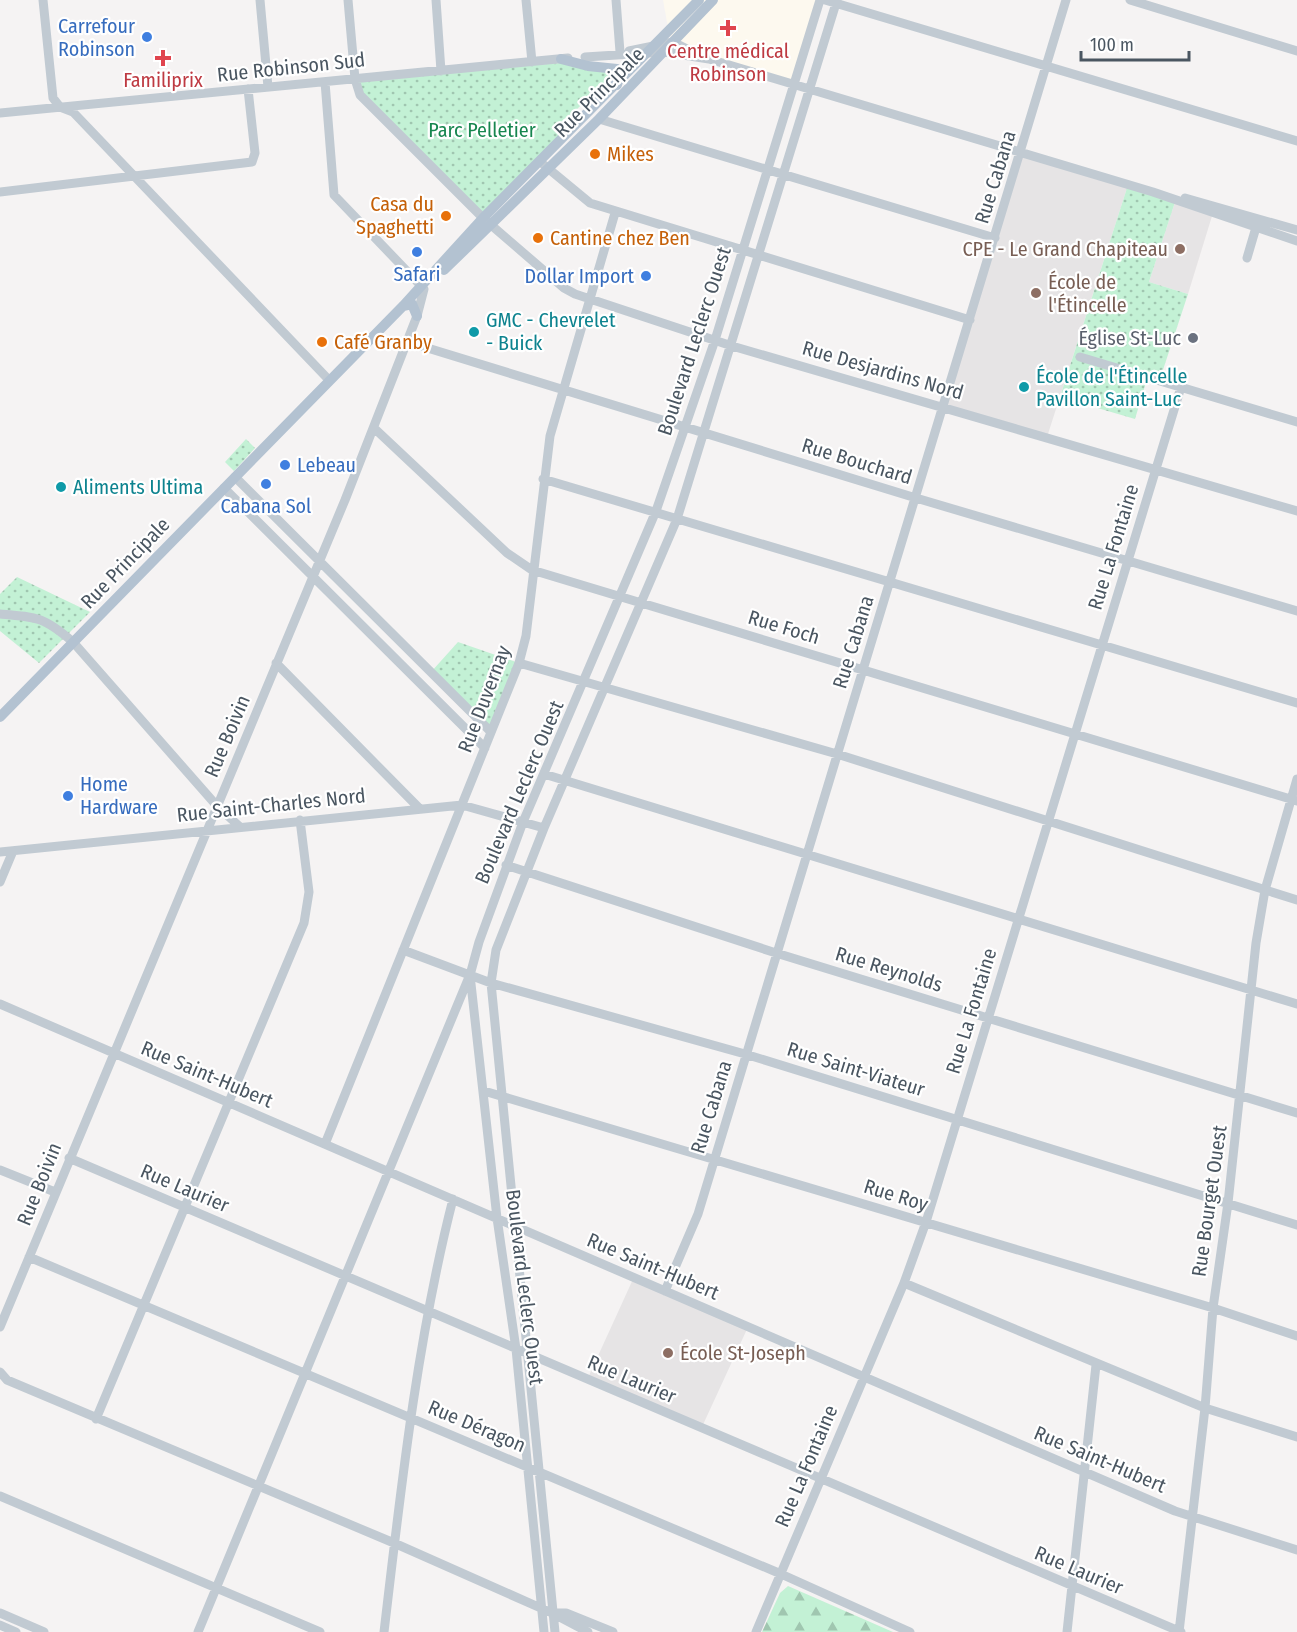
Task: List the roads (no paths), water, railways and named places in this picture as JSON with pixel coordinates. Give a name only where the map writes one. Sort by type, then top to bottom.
[{"type":"main road","name":"Rue Principale","points":[[544,165],[598,119],[699,0]]},
{"type":"main road","name":"Rue Principale","points":[[0,717],[329,380],[544,165],[616,85],[656,50],[673,42],[713,0]]},
{"type":"main road","points":[[561,59],[588,66],[617,69],[620,72],[616,85]]},
{"type":"main road","points":[[403,306],[412,304],[417,316]]},
{"type":"street","points":[[43,0],[53,98],[60,108],[73,112],[329,380]]},
{"type":"street","points":[[260,0],[268,87]]},
{"type":"street","points":[[348,0],[355,79]]},
{"type":"street","points":[[436,0],[441,71]]},
{"type":"street","points":[[526,0],[532,62]]},
{"type":"street","points":[[616,0],[620,52]]},
{"type":"street","name":"Boulevard Leclerc Ouest","points":[[544,1632],[516,1349],[497,1218],[470,975],[506,865],[523,822],[656,511],[715,340],[820,0]]},
{"type":"street","points":[[825,0],[1297,141]]},
{"type":"street","name":"Rue Cabana","points":[[665,1291],[698,1214],[1066,0]]},
{"type":"street","points":[[1130,0],[1297,51]]},
{"type":"street","name":"Boulevard Leclerc Ouest","points":[[555,1632],[517,1227],[491,982],[496,950],[544,828],[677,519],[836,2]]},
{"type":"street","points":[[673,42],[709,59]]},
{"type":"street","points":[[656,50],[709,59],[1257,223],[1297,230]]},
{"type":"street","name":"Rue Robinson Sud","points":[[0,113],[656,50]]},
{"type":"street","name":"Rue Robinson Sud","points":[[585,57],[656,50]]},
{"type":"street","name":"Rue Desjardins Nord","points":[[355,79],[360,95],[487,222],[564,288],[588,300],[732,346],[944,406],[1297,511]]},
{"type":"street","points":[[325,82],[334,195],[422,286]]},
{"type":"street","points":[[0,192],[252,162],[255,153],[248,89]]},
{"type":"street","points":[[598,119],[995,238]]},
{"type":"street","points":[[544,165],[590,203],[615,213],[743,249],[970,320]]},
{"type":"street","name":"Rue Duvernay","points":[[325,1144],[519,663],[526,636],[532,570],[550,436],[615,213]]},
{"type":"street","points":[[1257,223],[1297,241]]},
{"type":"street","points":[[1247,258],[1257,223]]},
{"type":"street","name":"Rue Boivin","points":[[0,1327],[374,428],[417,316],[422,286]]},
{"type":"street","name":"Rue Bouchard","points":[[408,342],[916,498],[1297,611]]},
{"type":"street","points":[[1080,357],[1297,422]]},
{"type":"street","name":"Rue La Fontaine","points":[[756,1632],[904,1283],[926,1222],[1181,387]]},
{"type":"street","name":"Rue Foch","points":[[374,428],[507,553],[532,570],[1294,800]]},
{"type":"street","points":[[235,477],[491,732]]},
{"type":"street","points":[[543,479],[1297,703]]},
{"type":"street","points":[[224,488],[485,748]]},
{"type":"street","points":[[262,526],[273,515]]},
{"type":"street","points":[[356,620],[367,608]]},
{"type":"street","points":[[0,614],[41,618],[52,623],[73,642],[217,806],[239,826]]},
{"type":"street","points":[[397,660],[408,649]]},
{"type":"street","points":[[276,663],[420,809]]},
{"type":"street","points":[[519,663],[585,680],[837,754],[1297,900]]},
{"type":"street","points":[[429,692],[439,681]]},
{"type":"street","points":[[544,774],[1297,1005]]},
{"type":"street","name":"Rue Bourget Ouest","points":[[1180,1632],[1213,1308],[1228,1203],[1250,990],[1265,890],[1294,800],[1297,779]]},
{"type":"street","name":"Rue Saint-Charles Nord","points":[[0,852],[208,829],[462,805],[544,828]]},
{"type":"street","points":[[96,1419],[308,908],[309,892],[300,820]]},
{"type":"street","points":[[0,882],[13,851]]},
{"type":"street","name":"Rue Reynolds","points":[[506,865],[776,953],[1297,1113]]},
{"type":"street","name":"Rue Saint-Viateur","points":[[403,950],[491,982],[746,1054],[1297,1225]]},
{"type":"street","points":[[198,1632],[470,975]]},
{"type":"street","name":"Rue Saint-Hubert","points":[[0,1004],[1191,1518],[1297,1550]]},
{"type":"street","points":[[454,1017],[466,1011],[475,1019]]},
{"type":"street","name":"Rue Roy","points":[[484,1091],[1213,1308],[1297,1336]]},
{"type":"street","name":"Rue Laurier","points":[[69,1158],[1180,1632]]},
{"type":"street","points":[[0,1170],[55,1192]]},
{"type":"street","points":[[384,1632],[412,1418],[441,1244],[453,1199]]},
{"type":"street","name":"Rue Déragon","points":[[29,1257],[781,1574],[910,1632]]},
{"type":"street","points":[[904,1283],[1096,1365],[1204,1408],[1297,1437]]},
{"type":"street","points":[[1067,1632],[1096,1365]]},
{"type":"street","points":[[0,1372],[7,1380],[394,1543],[542,1608],[588,1632]]},
{"type":"street","points":[[0,1496],[320,1632]]},
{"type":"street","points":[[0,1613],[44,1632]]},
{"type":"street","points":[[552,1613],[566,1613],[613,1632]]},
{"type":"street","points":[[0,1625],[16,1632]]},
{"type":"place","name":"Centre médical Robinson","points":[[728,28]]},
{"type":"place","name":"Carrefour Robinson","points":[[147,37]]},
{"type":"place","name":"Familiprix","points":[[163,58]]},
{"type":"place","name":"Mikes","points":[[595,154]]},
{"type":"place","name":"Casa du Spaghetti","points":[[446,216]]},
{"type":"place","name":"Cantine chez Ben","points":[[538,238]]},
{"type":"place","name":"CPE - Le Grand Chapiteau","points":[[1180,249]]},
{"type":"place","name":"Safari","points":[[417,252]]},
{"type":"place","name":"Dollar Import","points":[[646,276]]},
{"type":"place","name":"École de l'Étincelle","points":[[1036,293]]},
{"type":"place","name":"GMC - Chevrelet - Buick","points":[[474,332]]},
{"type":"place","name":"Église St-Luc","points":[[1193,338]]},
{"type":"place","name":"Café Granby","points":[[322,342]]},
{"type":"place","name":"École de l'Étincelle Pavillon Saint-Luc","points":[[1024,387]]},
{"type":"place","name":"Lebeau","points":[[285,465]]},
{"type":"place","name":"Cabana Sol","points":[[266,484]]},
{"type":"place","name":"Aliments Ultima","points":[[61,487]]},
{"type":"place","name":"Home Hardware","points":[[68,796]]},
{"type":"place","name":"École St-Joseph","points":[[668,1353]]},
{"type":"park label","name":"Parc Pelletier","points":[[482,130]]}]
